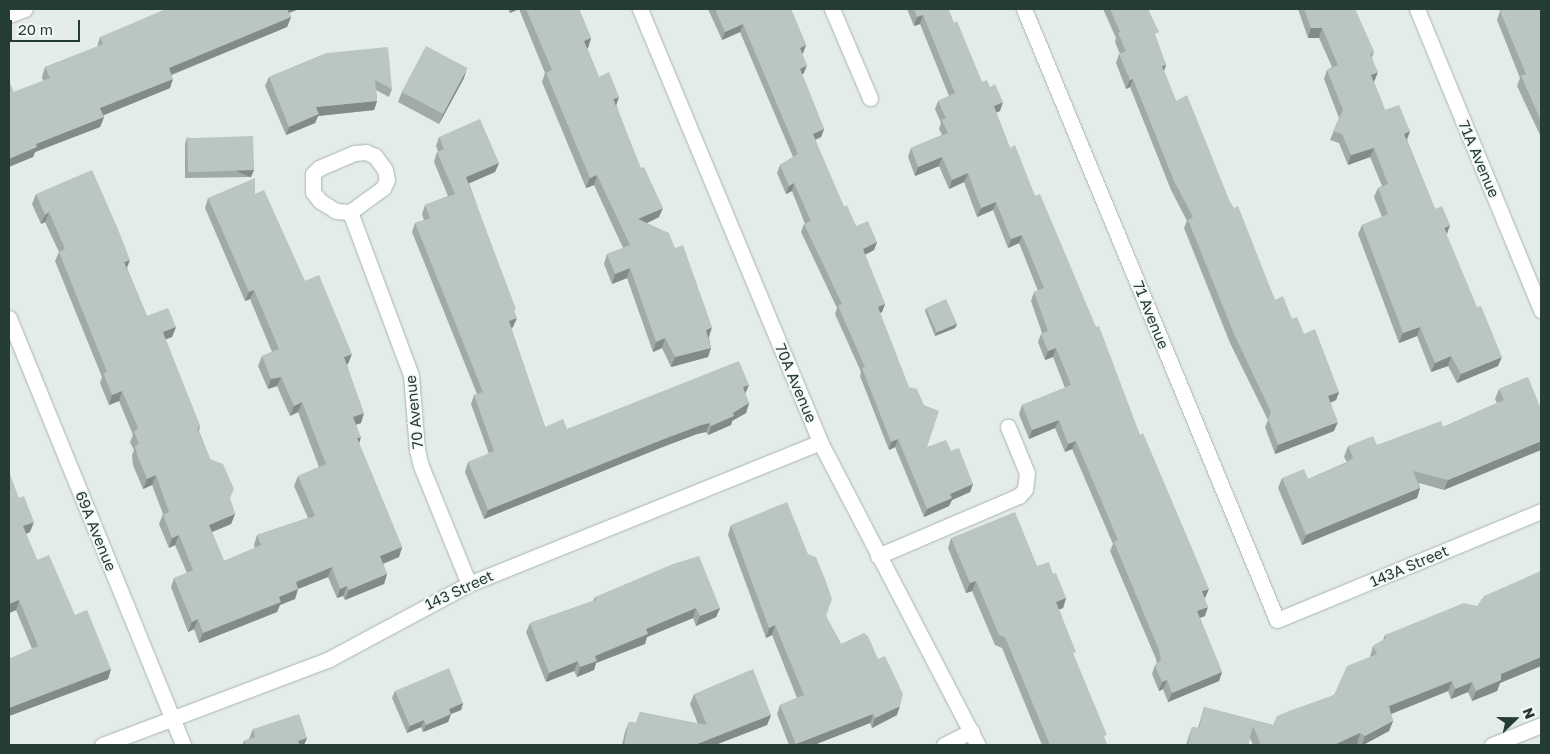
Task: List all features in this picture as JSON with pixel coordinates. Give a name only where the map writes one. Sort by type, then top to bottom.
[{"type":"street","points":[[9,16],[25,9]]},
{"type":"street","name":"70A Avenue","points":[[640,9],[820,442],[878,556],[972,730],[978,745]]},
{"type":"street","points":[[832,9],[870,98]]},
{"type":"street","name":"71 Avenue","points":[[1024,9],[1277,620]]},
{"type":"street","name":"71A Avenue","points":[[1416,9],[1541,310]]},
{"type":"street","points":[[366,152],[381,162],[387,180],[371,199],[350,212],[336,211],[320,201],[313,192],[313,174],[338,160],[366,152]]},
{"type":"street","name":"70 Avenue","points":[[350,212],[411,375],[417,450],[421,466],[469,584]]},
{"type":"street","name":"69A Avenue","points":[[9,318],[183,745]]},
{"type":"street","points":[[878,556],[1019,496],[1025,489],[1027,473],[1008,427]]},
{"type":"street","name":"143 Street","points":[[102,745],[329,659],[469,584],[820,442]]},
{"type":"street","name":"143A Street","points":[[1277,620],[1541,511]]},
{"type":"street","points":[[1492,745],[1541,726]]},
{"type":"street","points":[[944,745],[972,730]]},
{"type":"building","points":[[166,9],[287,9],[291,17],[169,68],[173,79],[100,108],[104,117],[36,144],[37,147],[9,159],[9,81],[14,92],[50,78],[45,67],[103,44],[100,37]]},
{"type":"building","points":[[526,9],[579,9],[591,38],[584,41],[599,77],[609,72],[619,97],[613,99],[641,168],[644,167],[663,208],[638,219],[669,233],[675,248],[683,245],[712,327],[706,330],[711,348],[675,357],[665,338],[656,342],[630,268],[615,274],[607,254],[630,245],[597,175],[590,178],[546,73],[552,70]]},
{"type":"building","points":[[715,9],[791,9],[806,45],[800,48],[807,65],[800,69],[824,129],[813,134],[844,207],[847,205],[856,226],[868,221],[877,242],[863,249],[885,304],[878,307],[909,387],[917,389],[924,405],[939,411],[927,447],[946,440],[951,451],[959,448],[973,484],[950,494],[952,498],[927,509],[898,439],[891,442],[862,368],[865,367],[838,306],[842,304],[804,224],[811,221],[794,183],[789,186],[780,165],[798,154],[743,24],[725,32]]},
{"type":"building","points":[[914,9],[948,9],[954,23],[957,21],[982,82],[987,80],[990,87],[995,84],[1003,102],[994,106],[1010,148],[1015,145],[1035,196],[1040,194],[1096,327],[1099,326],[1140,435],[1143,433],[1209,589],[1202,591],[1208,607],[1197,611],[1222,672],[1172,693],[1167,680],[1162,682],[1155,665],[1161,660],[1159,650],[1114,542],[1118,540],[1076,441],[1068,444],[1059,420],[1032,430],[1022,405],[1071,385],[1056,348],[1048,351],[1041,334],[1048,331],[1034,292],[1044,288],[1022,235],[1011,239],[996,202],[981,208],[968,173],[952,180],[942,157],[918,167],[911,148],[948,133],[942,120],[946,118],[938,101],[955,93],[923,15],[917,17]]},
{"type":"building","points":[[1110,9],[1148,9],[1159,32],[1155,34],[1166,65],[1162,66],[1176,101],[1187,95],[1230,202],[1234,208],[1238,206],[1275,300],[1283,296],[1292,319],[1297,317],[1304,334],[1315,329],[1339,392],[1328,396],[1338,422],[1278,445],[1268,419],[1271,412],[1234,334],[1188,220],[1193,217],[1174,181],[1133,79],[1130,80],[1119,54],[1126,51]]},
{"type":"building","points":[[1304,9],[1355,9],[1374,52],[1370,54],[1378,72],[1371,75],[1385,110],[1399,105],[1410,131],[1404,134],[1435,209],[1442,206],[1450,225],[1444,228],[1477,307],[1481,306],[1502,357],[1461,374],[1451,356],[1435,363],[1420,327],[1403,333],[1362,225],[1388,214],[1378,188],[1388,184],[1374,148],[1351,155],[1342,134],[1333,131],[1343,110],[1327,70],[1338,65],[1322,28],[1311,28]]},
{"type":"building","points":[[1505,9],[1541,9],[1541,121],[1521,76],[1526,74],[1500,11]]},
{"type":"building","points":[[426,46],[467,68],[443,114],[402,92]]},
{"type":"building","points":[[388,47],[392,89],[375,80],[377,101],[316,107],[319,114],[289,127],[269,77],[327,53]]},
{"type":"building","points":[[480,119],[499,163],[466,177],[516,309],[514,310],[517,318],[509,321],[545,427],[563,419],[567,429],[739,361],[749,385],[743,387],[749,403],[733,413],[734,416],[711,426],[710,423],[701,425],[488,510],[468,462],[494,451],[474,395],[483,392],[415,223],[430,218],[425,205],[455,194],[437,152],[444,149],[439,137]]},
{"type":"building","points":[[253,136],[254,170],[188,172],[187,138]]},
{"type":"building","points":[[92,170],[130,260],[124,262],[147,316],[168,308],[176,327],[163,332],[200,426],[197,428],[210,459],[223,464],[234,489],[230,498],[235,514],[209,525],[224,561],[261,545],[257,535],[315,516],[298,476],[326,464],[302,402],[294,406],[281,377],[271,379],[262,356],[279,349],[254,290],[249,292],[208,198],[255,178],[255,194],[264,190],[305,281],[319,275],[352,354],[344,357],[364,413],[353,417],[361,437],[357,438],[402,547],[380,556],[387,574],[349,590],[347,586],[340,589],[332,567],[296,582],[298,589],[279,597],[281,602],[203,633],[198,619],[192,622],[174,578],[193,570],[179,535],[172,538],[163,515],[169,512],[156,475],[147,479],[135,446],[139,444],[134,432],[138,428],[122,391],[112,395],[103,373],[107,372],[59,252],[65,249],[49,212],[45,215],[36,194]]},
{"type":"building","points":[[946,299],[957,324],[937,333],[926,308]]},
{"type":"building","points":[[1528,377],[1541,409],[1541,441],[1448,480],[1413,471],[1420,488],[1306,535],[1282,478],[1304,469],[1308,479],[1346,463],[1353,458],[1348,446],[1373,436],[1377,445],[1441,421],[1443,427],[1504,400],[1499,389]]},
{"type":"building","points":[[9,472],[19,498],[24,496],[34,522],[23,526],[37,560],[49,555],[75,615],[87,610],[111,669],[9,708],[9,659],[38,646],[19,600],[9,604]]},
{"type":"building","points":[[787,502],[808,554],[816,557],[825,579],[832,599],[826,616],[841,644],[864,633],[868,636],[878,659],[885,656],[903,694],[900,706],[875,718],[873,714],[796,744],[780,705],[804,695],[775,625],[769,628],[731,525]]},
{"type":"building","points":[[1015,512],[1037,566],[1049,562],[1053,574],[1056,573],[1066,598],[1056,602],[1076,652],[1073,653],[1107,735],[1103,736],[1107,745],[1050,745],[1005,637],[999,635],[976,581],[970,583],[951,538]]},
{"type":"building","points":[[699,556],[720,608],[700,616],[696,608],[646,629],[648,634],[595,656],[597,661],[580,667],[578,661],[549,673],[530,623],[596,600],[595,597],[673,564]]},
{"type":"building","points":[[1541,571],[1541,657],[1501,674],[1501,680],[1476,691],[1472,682],[1455,689],[1452,681],[1389,706],[1393,721],[1365,736],[1360,733],[1337,745],[1261,745],[1253,726],[1248,745],[1188,745],[1192,727],[1199,728],[1204,707],[1273,725],[1277,716],[1334,695],[1347,666],[1377,654],[1373,646],[1386,638],[1385,635],[1464,603],[1477,606],[1484,596]]},
{"type":"building","points":[[449,668],[463,703],[449,709],[451,714],[426,725],[424,720],[410,726],[395,691]]},
{"type":"building","points":[[753,669],[771,715],[697,745],[624,745],[629,722],[637,723],[640,712],[707,725],[694,694]]},
{"type":"building","points":[[299,714],[307,738],[298,741],[300,745],[246,745],[244,741],[255,737],[253,729]]}]
